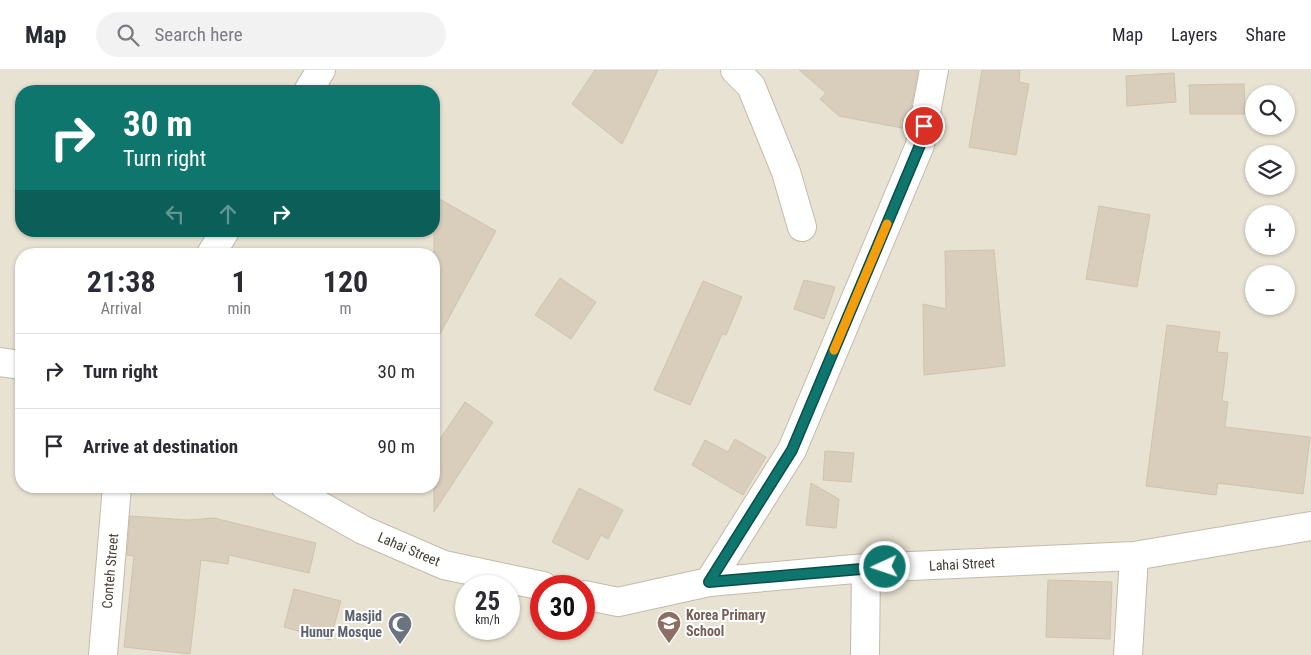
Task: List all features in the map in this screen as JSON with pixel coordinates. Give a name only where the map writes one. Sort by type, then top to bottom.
[{"type":"street","points":[[312,85],[321,70]]},
{"type":"street","points":[[735,70],[751,86],[786,172],[802,227]]},
{"type":"street","points":[[709,582],[792,450],[920,145],[934,70]]},
{"type":"street","points":[[215,248],[221,237]]},
{"type":"street","points":[[0,362],[15,364]]},
{"type":"street","name":"Conteh Street","points":[[102,655],[116,493]]},
{"type":"street","name":"Lahai Street","points":[[297,493],[363,530],[444,565],[530,583]]},
{"type":"street","name":"Lahai Street","points":[[595,597],[618,602],[709,582],[866,568],[1134,556],[1311,526]]},
{"type":"street","points":[[1128,655],[1134,556]]},
{"type":"street","points":[[865,655],[866,568]]},
{"type":"shaded area","points":[[0,70],[1311,70],[1311,655],[0,655]]},
{"type":"building","points":[[595,70],[658,70],[622,144],[572,104]]},
{"type":"building","points":[[799,70],[918,70],[907,129],[839,116],[820,99],[826,93]]},
{"type":"building","points":[[982,70],[1020,70],[1019,82],[1029,84],[1016,155],[969,147]]},
{"type":"building","points":[[1174,73],[1176,102],[1127,106],[1126,76]]},
{"type":"building","points":[[1244,84],[1245,114],[1190,114],[1189,85]]},
{"type":"building","points":[[440,199],[496,231],[440,334],[440,248],[434,248],[434,237],[440,237]]},
{"type":"building","points":[[1099,206],[1150,215],[1137,287],[1086,279]]},
{"type":"building","points":[[994,250],[1005,366],[924,375],[923,304],[946,309],[945,251]]},
{"type":"building","points":[[560,278],[596,302],[571,339],[535,315]]},
{"type":"building","points":[[804,280],[835,287],[824,319],[794,309]]},
{"type":"building","points":[[703,281],[742,297],[726,335],[722,334],[690,405],[654,390]]},
{"type":"building","points":[[1167,325],[1220,332],[1217,352],[1228,353],[1222,401],[1228,402],[1225,427],[1310,437],[1303,494],[1218,483],[1216,495],[1146,486]]},
{"type":"building","points":[[465,402],[493,422],[434,512],[434,493],[440,493],[440,439]]},
{"type":"building","points":[[735,439],[766,457],[743,495],[692,465],[705,440],[728,452]]},
{"type":"building","points":[[825,451],[854,453],[851,482],[823,480]]},
{"type":"building","points":[[811,483],[839,499],[836,528],[806,525]]},
{"type":"building","points":[[579,488],[623,510],[608,539],[601,535],[588,560],[552,542]]},
{"type":"building","points":[[130,516],[188,520],[214,518],[316,543],[309,573],[229,555],[228,564],[201,560],[190,654],[124,647],[134,556],[127,555]]},
{"type":"building","points":[[1048,580],[1112,582],[1110,639],[1046,637]]},
{"type":"building","points":[[294,589],[341,601],[330,640],[284,627]]},
{"type":"slow traffic","points":[[834,350],[887,224]]},
{"type":"place","name":"Korea Primary School","points":[[669,644]]},
{"type":"place","name":"Masjid Hunur Mosque","points":[[400,645]]},
{"type":"route","points":[[885,567],[709,582],[792,450],[920,145],[924,126]]}]
